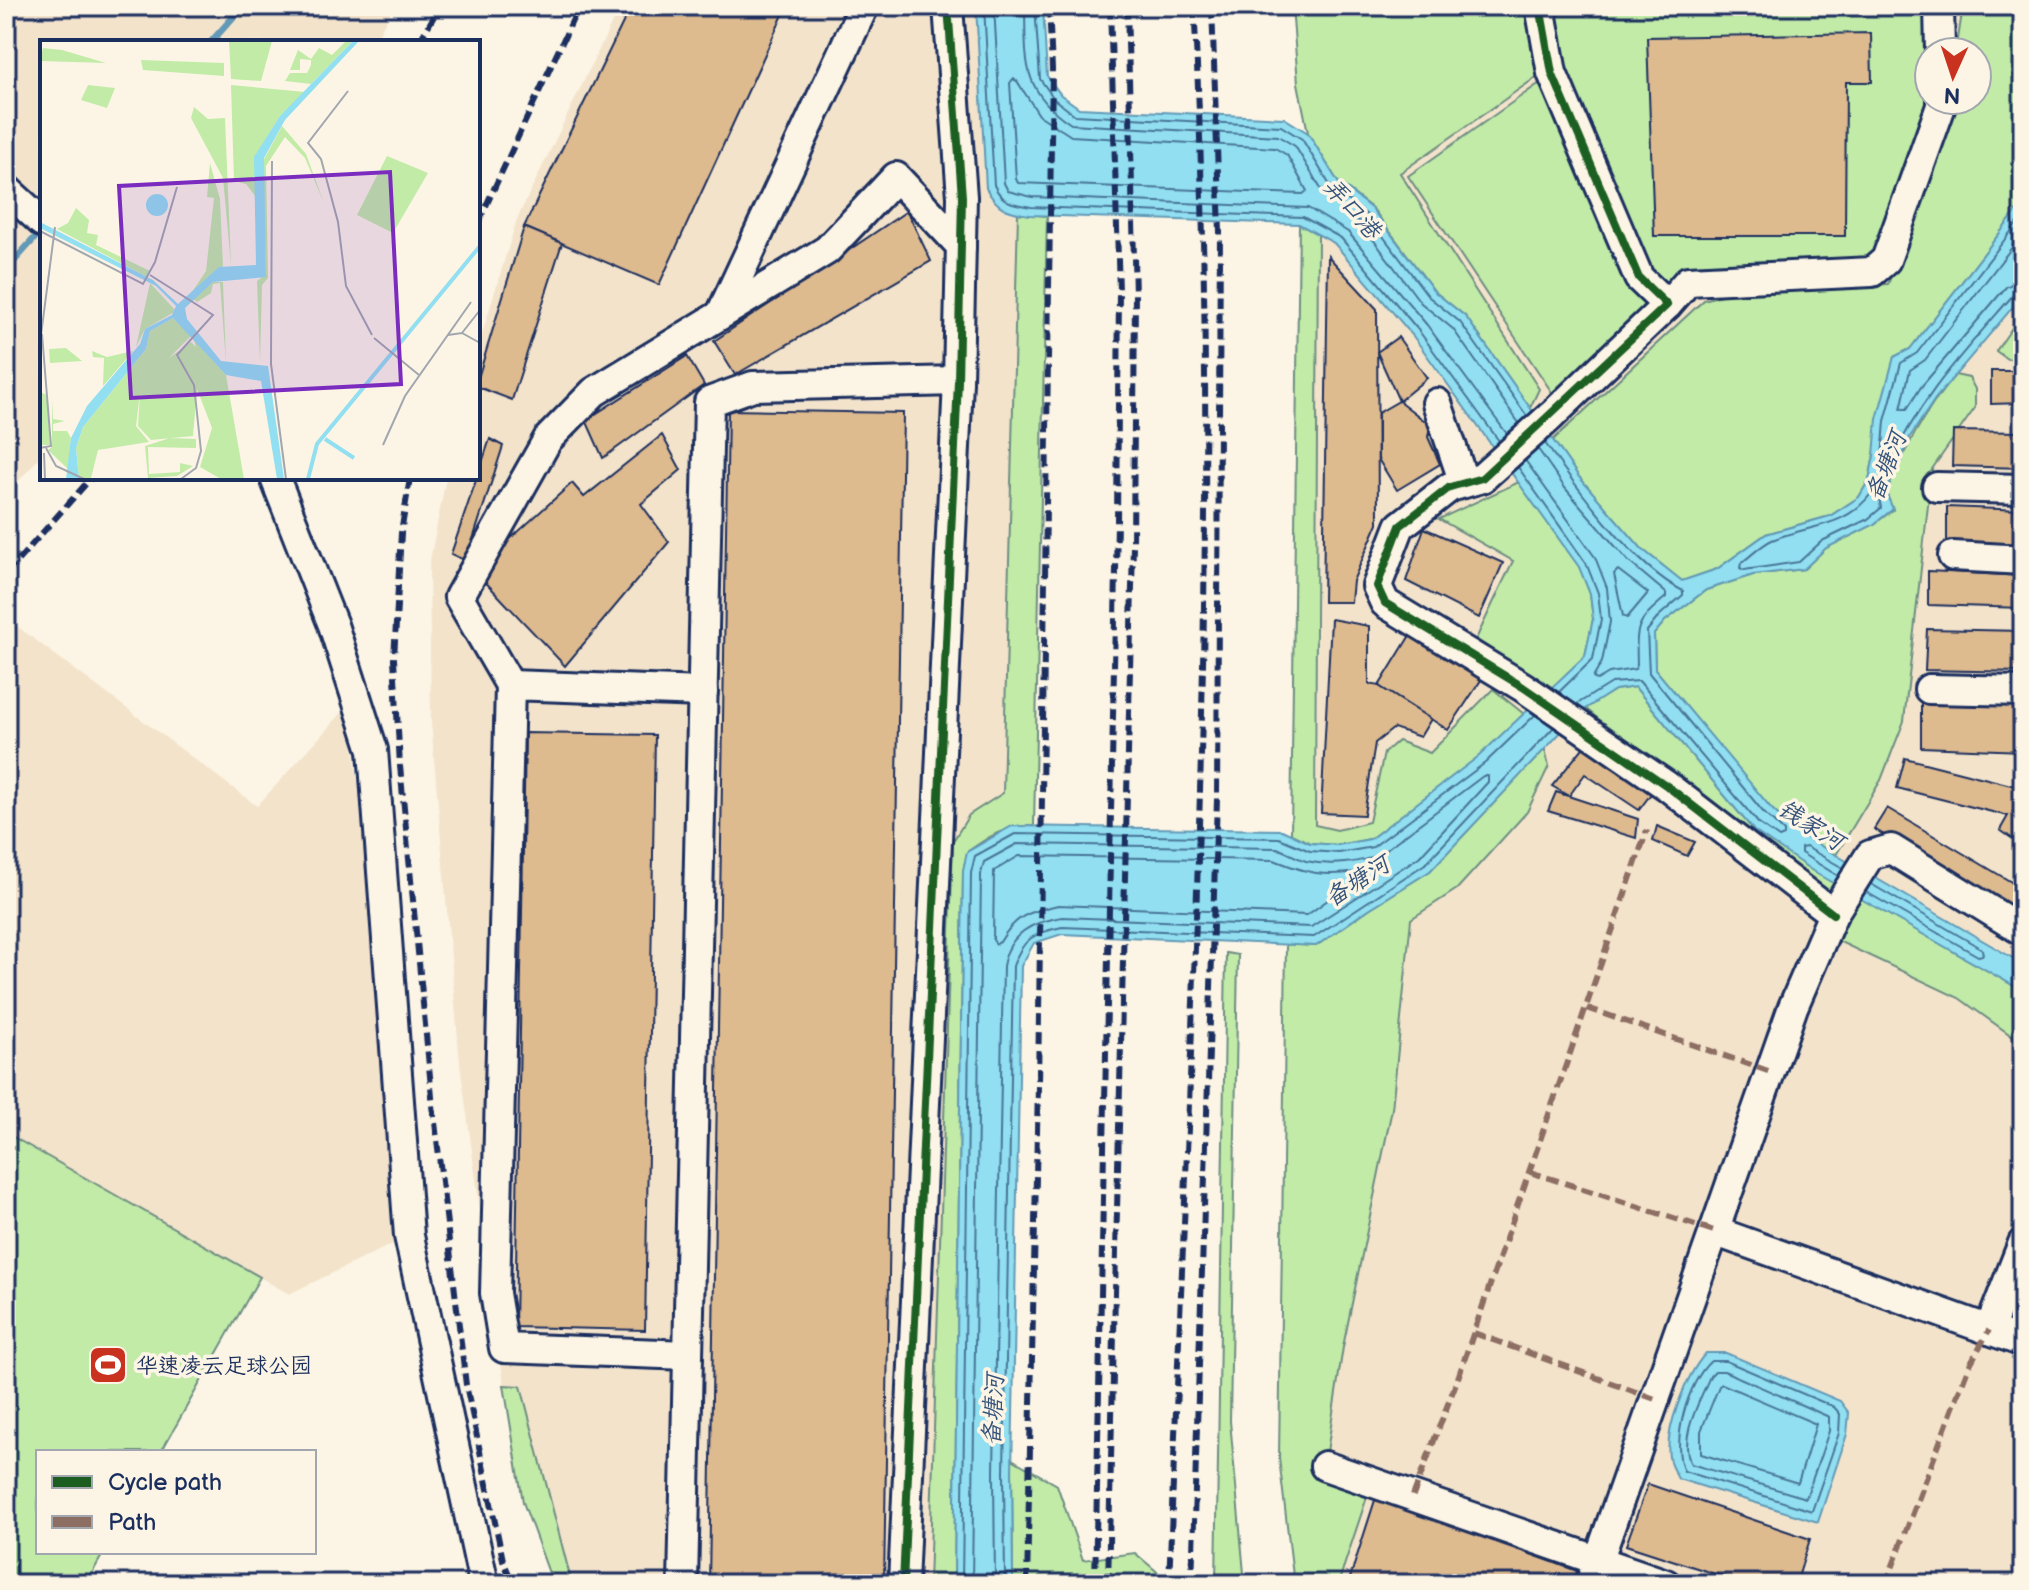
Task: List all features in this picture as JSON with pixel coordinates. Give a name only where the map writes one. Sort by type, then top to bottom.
[{"type":"street","points":[[721,314],[864,6]]},
{"type":"street","points":[[903,1584],[958,381],[962,197],[948,6]]},
{"type":"street","points":[[1540,6],[1552,73],[1626,248],[1639,278],[1667,305]]},
{"type":"street","points":[[1939,6],[1940,36]]},
{"type":"street","points":[[1833,914],[1699,810],[1523,687],[1385,603],[1377,586],[1400,526],[1450,487],[1473,480],[1552,415],[1688,281],[1872,272],[1886,260],[1937,116]]},
{"type":"street","points":[[688,1355],[504,1348],[495,1293],[510,685],[459,597],[548,439],[594,392],[827,250],[896,177],[961,246]]},
{"type":"street","points":[[6,189],[38,219]]},
{"type":"street","points":[[683,1584],[709,402],[753,386],[958,381]]},
{"type":"street","points":[[1437,403],[1473,480]]},
{"type":"street","points":[[276,480],[333,625],[373,750],[409,1236],[484,1584]]},
{"type":"street","points":[[1937,487],[2023,489]]},
{"type":"street","points":[[1953,556],[2023,560]]},
{"type":"street","points":[[510,685],[703,692]]},
{"type":"street","points":[[1929,689],[2023,691]]},
{"type":"street","points":[[1594,1572],[1793,1007],[1833,914],[1870,855],[1891,849],[2023,931]]},
{"type":"street","points":[[1714,1231],[2023,1342]]},
{"type":"street","points":[[1989,1330],[2023,1243]]},
{"type":"street","points":[[1325,1466],[1594,1572],[1666,1584]]},
{"type":"shaded area","points":[[6,6],[394,6],[375,40],[40,40],[40,457],[6,495]]},
{"type":"shaded area","points":[[620,6],[976,6],[986,188],[1007,212],[1018,213],[1003,793],[969,815],[953,841],[929,1584],[572,1584],[521,1386],[504,1385],[460,1064],[431,723],[429,566],[446,480],[480,480],[480,340],[517,219]]},
{"type":"shaded area","points":[[1292,6],[2023,6],[2023,1584],[1328,1584],[1305,1111],[1317,767],[1318,234],[1308,133],[1298,83]]},
{"type":"shaded area","points":[[6,618],[257,806],[349,705],[409,1236],[289,1294],[6,1133]]},
{"type":"green space","points":[[1292,6],[1526,6],[1538,76],[1400,173],[1539,389],[1530,408],[1466,317],[1435,292],[1373,209],[1338,182],[1308,133],[1298,83]]},
{"type":"green space","points":[[1551,6],[1954,6],[1951,29],[1944,36],[1913,36],[1913,116],[1925,116],[1883,277],[1667,289],[1553,394],[1408,176],[1561,68]]},
{"type":"green space","points":[[1963,6],[2023,6],[2023,203],[1910,349],[1894,357],[1869,480],[1859,497],[1830,516],[1766,534],[1717,569],[1682,581],[1642,549],[1579,477],[1553,440],[1704,300],[1728,293],[1888,284],[1953,116],[1993,116],[1993,36],[1958,36]]},
{"type":"green space","points":[[1018,213],[1047,216],[1034,826],[1006,830],[983,841],[967,852],[963,871],[954,1584],[929,1584],[953,841],[969,815],[1003,793]]},
{"type":"green space","points":[[1299,224],[1318,234],[1315,825],[1337,830],[1369,822],[1384,753],[1398,741],[1430,753],[1493,689],[1524,714],[1479,757],[1370,839],[1338,845],[1310,843],[1291,834]]},
{"type":"green space","points":[[2023,312],[2023,357],[2007,359],[1996,351]]},
{"type":"green space","points":[[1955,375],[1969,378],[1975,389],[1975,408],[1932,469],[1904,721],[1881,780],[1836,855],[1795,831],[1770,808],[1655,669],[1654,634],[1665,621],[1706,590],[1753,575],[1804,569],[1826,548],[1873,525],[1893,510],[1886,493],[1893,477],[1924,417]]},
{"type":"green space","points":[[1519,482],[1580,567],[1590,594],[1593,619],[1585,656],[1550,690],[1476,639],[1513,561],[1439,519]]},
{"type":"green space","points":[[1635,687],[1754,831],[1836,884],[1813,918],[1708,833],[1709,809],[1585,708],[1615,690]]},
{"type":"green space","points":[[1545,749],[1549,766],[1527,812],[1457,889],[1411,919],[1392,1109],[1343,1347],[1325,1465],[1375,1473],[1338,1584],[1294,1584],[1279,1458],[1286,944],[1316,946],[1430,871]]},
{"type":"green space","points":[[1858,897],[2023,991],[2023,1044],[1959,998],[1836,940]]},
{"type":"green space","points":[[1226,953],[1238,955],[1230,1421],[1245,1584],[1216,1584]]},
{"type":"green space","name":"华速凌云足球公园","points":[[6,1133],[260,1277],[162,1450],[36,1450],[36,1554],[103,1554],[86,1584],[6,1584]]},
{"type":"green space","points":[[504,1385],[521,1386],[572,1584],[553,1584],[523,1502]]},
{"type":"green space","points":[[1012,1459],[1057,1485],[1083,1560],[1135,1553],[1168,1584],[1013,1584]]},
{"type":"water","points":[[976,6],[1043,6],[1047,76],[1061,95],[1079,108],[1284,118],[1308,133],[1338,182],[1372,209],[1435,292],[1466,317],[1579,477],[1642,549],[1682,581],[1717,569],[1766,534],[1830,516],[1859,497],[1869,480],[1877,419],[1894,357],[1910,349],[2023,203],[2023,295],[1935,399],[1910,437],[1886,493],[1893,509],[1873,525],[1826,548],[1804,569],[1753,575],[1706,590],[1665,621],[1654,634],[1655,669],[1771,808],[1795,831],[2023,964],[2023,991],[1817,874],[1754,831],[1635,687],[1615,690],[1579,713],[1430,871],[1316,946],[1062,934],[1034,943],[1021,966],[1012,1473],[1013,1584],[954,1584],[963,871],[967,852],[1012,826],[1282,830],[1310,843],[1338,845],[1370,839],[1479,756],[1585,656],[1593,619],[1590,594],[1579,567],[1413,336],[1334,243],[1299,224],[1030,215],[1009,211],[994,201],[986,188]]},
{"type":"water","points":[[1706,1353],[1726,1353],[1840,1401],[1849,1413],[1847,1434],[1818,1522],[1678,1479],[1668,1450],[1673,1420],[1684,1389]]},
{"type":"building","points":[[631,6],[787,6],[659,285],[524,227]]},
{"type":"building","points":[[1871,33],[1872,82],[1846,82],[1845,236],[1654,236],[1647,37]]},
{"type":"building","points":[[907,211],[931,261],[735,375],[714,341]]},
{"type":"building","points":[[524,227],[562,243],[512,400],[480,388],[480,371]]},
{"type":"building","points":[[1328,256],[1377,309],[1378,523],[1353,581],[1351,602],[1323,602]]},
{"type":"building","points":[[1398,337],[1427,378],[1399,401],[1377,352]]},
{"type":"building","points":[[687,356],[704,385],[603,458],[586,420]]},
{"type":"building","points":[[1991,371],[2023,371],[2023,403],[1991,404]]},
{"type":"building","points":[[1399,401],[1430,425],[1428,437],[1440,464],[1397,490],[1378,459],[1378,413]]},
{"type":"building","points":[[728,410],[903,413],[884,1584],[709,1584]]},
{"type":"building","points":[[1953,431],[2023,432],[2023,468],[1952,466]]},
{"type":"building","points":[[662,435],[681,470],[641,504],[669,542],[565,666],[475,571],[572,483],[584,497]]},
{"type":"building","points":[[490,439],[503,446],[466,561],[451,554],[476,480],[480,480],[480,468]]},
{"type":"building","points":[[1947,507],[2023,510],[2023,544],[1947,541]]},
{"type":"building","points":[[1424,528],[1503,563],[1479,618],[1406,581]]},
{"type":"building","points":[[1928,571],[2023,576],[2023,608],[1928,605]]},
{"type":"building","points":[[1331,619],[1369,626],[1369,684],[1379,686],[1431,719],[1420,737],[1394,728],[1375,743],[1364,815],[1321,813]]},
{"type":"building","points":[[1927,629],[2023,631],[2023,672],[1925,670]]},
{"type":"building","points":[[1412,632],[1485,674],[1448,730],[1379,686]]},
{"type":"building","points":[[1921,702],[2023,706],[2023,751],[1921,747]]},
{"type":"building","points":[[525,733],[655,735],[645,1330],[515,1327]]},
{"type":"building","points":[[1586,744],[1653,791],[1639,810],[1585,774],[1569,796],[1552,786]]},
{"type":"building","points":[[1905,758],[2023,788],[2023,846],[2000,830],[2008,816],[1897,788]]},
{"type":"building","points":[[1556,792],[1638,819],[1636,838],[1548,811]]},
{"type":"building","points":[[1887,808],[2023,889],[2023,916],[1874,829]]},
{"type":"building","points":[[1657,826],[1695,842],[1687,856],[1653,841]]},
{"type":"building","points":[[2023,1276],[2023,1325],[2008,1319]]},
{"type":"building","points":[[1648,1484],[1810,1539],[1796,1584],[1746,1584],[1626,1545]]},
{"type":"building","points":[[1376,1497],[1577,1571],[1573,1584],[1359,1584],[1349,1581]]},
{"type":"waterway","points":[[213,40],[243,6]]},
{"type":"waterway","points":[[6,270],[40,232]]},
{"type":"railway","points":[[420,40],[440,6]]},
{"type":"railway","points":[[480,219],[579,6]]},
{"type":"railway","points":[[1027,1584],[1038,1086],[1052,69],[1049,6]]},
{"type":"railway","points":[[1095,1584],[1117,522],[1119,291],[1110,6]]},
{"type":"railway","points":[[1108,1584],[1133,545],[1135,294],[1127,6]]},
{"type":"railway","points":[[1169,1584],[1193,993],[1204,598],[1202,203],[1194,6]]},
{"type":"railway","points":[[1192,1584],[1217,799],[1220,232],[1212,6]]},
{"type":"railway","points":[[6,574],[89,480]]},
{"type":"railway","points":[[410,480],[401,533],[394,659],[400,766],[432,1097],[466,1385],[503,1560],[513,1584]]},
{"type":"marked path","points":[[1413,1496],[1459,1375],[1647,830]]},
{"type":"marked path","points":[[1587,1008],[1771,1072]]},
{"type":"marked path","points":[[1530,1172],[1714,1231]]},
{"type":"marked path","points":[[1886,1584],[1968,1368],[1989,1330]]},
{"type":"marked path","points":[[1474,1333],[1655,1399]]},
{"type":"cycle path","points":[[903,1584],[958,381],[962,197],[948,6]]},
{"type":"cycle path","points":[[1540,6],[1552,73],[1639,278],[1667,305],[1482,478],[1450,487],[1400,526],[1377,586],[1385,603],[1523,687],[1667,786],[1833,914]]},
{"type":"place","name":"华速凌云足球公园","points":[[108,1365]]},
{"type":"water label","name":"弄口港","points":[[1352,208]]},
{"type":"water label","name":"备塘河","points":[[1886,466]]},
{"type":"water label","name":"钱家河","points":[[1811,825]]},
{"type":"water label","name":"备塘河","points":[[1357,881]]},
{"type":"water label","name":"备塘河","points":[[993,1410]]}]
